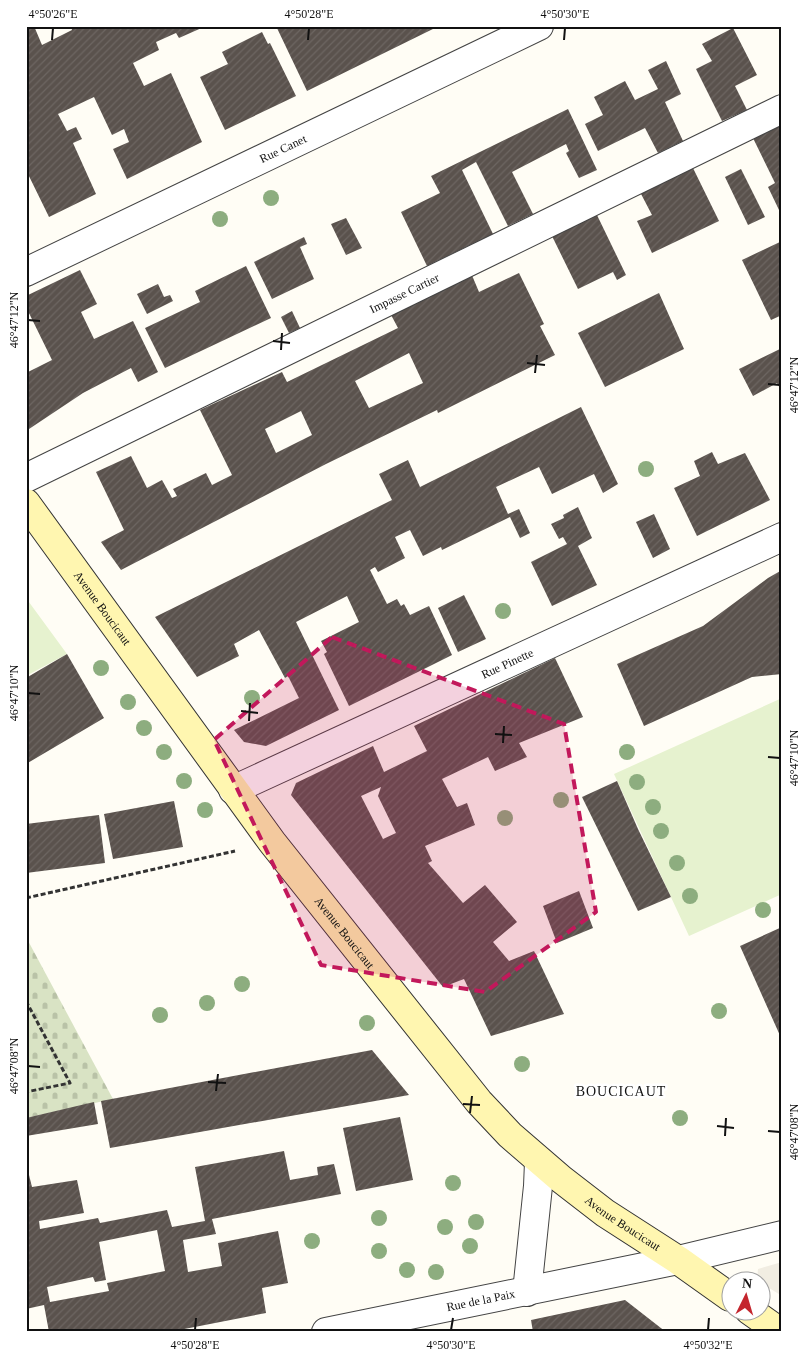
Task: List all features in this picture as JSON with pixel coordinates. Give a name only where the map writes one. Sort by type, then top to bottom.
[{"type":"main road","name":"Avenue Boucicaut","points":[[26,503],[272,842],[480,1102],[510,1135],[539,1162],[604,1213],[678,1260],[720,1290]]},
{"type":"main road","points":[[763,1320],[780,1332]]},
{"type":"street","name":"Rue Canet","points":[[26,272],[539,26]]},
{"type":"street","name":"Impasse Cartier","points":[[26,478],[782,109]]},
{"type":"street","name":"Rue Pinette","points":[[233,790],[782,537]]},
{"type":"street","points":[[526,1292],[539,1162]]},
{"type":"street","name":"Rue de la Paix","points":[[326,1332],[636,1269],[782,1235]]},
{"type":"path","points":[[26,898],[272,842]]},
{"type":"path","points":[[26,1001],[70,1083],[26,1092]]},
{"type":"highlighted area","points":[[332,637],[564,724],[596,912],[485,992],[321,965],[214,740]]},
{"type":"green space","points":[[26,598],[67,654],[26,676]]},
{"type":"green space","points":[[782,698],[782,894],[689,936],[614,774]]},
{"type":"green space","points":[[26,937],[113,1099],[26,1118]]},
{"type":"shaded area","points":[[782,1262],[782,1296],[770,1289],[770,1270],[758,1269]]},
{"type":"building","points":[[26,26],[34,26],[42,45],[72,30],[71,26],[206,26],[179,38],[176,33],[156,42],[159,50],[133,63],[144,86],[171,73],[202,142],[127,179],[113,149],[129,142],[124,129],[112,135],[94,97],[58,114],[67,131],[76,127],[82,139],[73,143],[96,194],[49,217],[26,170]]},
{"type":"building","points":[[276,26],[439,26],[307,91]]},
{"type":"building","points":[[733,28],[757,75],[735,86],[747,110],[722,121],[696,69],[712,61],[702,44]]},
{"type":"building","points":[[262,32],[268,44],[270,43],[296,96],[225,130],[200,77],[228,64],[222,52]]},
{"type":"building","points":[[666,61],[681,94],[665,102],[683,141],[658,153],[645,128],[598,151],[585,124],[603,115],[594,97],[625,81],[635,100],[658,89],[648,70]]},
{"type":"building","points":[[568,109],[597,170],[579,178],[566,153],[569,151],[566,144],[512,172],[533,214],[508,226],[476,162],[462,170],[493,234],[427,266],[401,212],[440,193],[431,176]]},
{"type":"building","points":[[782,122],[782,208],[779,210],[768,187],[775,183],[752,136]]},
{"type":"building","points":[[692,166],[719,221],[652,253],[637,221],[652,215],[640,192]]},
{"type":"building","points":[[741,169],[765,217],[748,225],[725,177]]},
{"type":"building","points":[[596,213],[626,275],[617,280],[613,272],[578,289],[551,234]]},
{"type":"building","points":[[346,218],[362,248],[346,255],[331,224]]},
{"type":"building","points":[[304,237],[307,244],[300,247],[314,279],[272,299],[254,262]]},
{"type":"building","points":[[782,241],[782,315],[771,320],[742,260]]},
{"type":"building","points":[[246,266],[271,318],[165,368],[145,328],[200,302],[195,291]]},
{"type":"building","points":[[80,270],[97,304],[81,312],[94,339],[133,321],[158,372],[138,382],[131,368],[83,393],[26,431],[26,373],[52,360],[26,307],[26,296]]},
{"type":"building","points":[[471,273],[479,292],[519,273],[544,324],[540,326],[555,355],[438,413],[437,410],[326,464],[121,570],[101,542],[124,530],[96,472],[131,456],[147,488],[162,480],[172,498],[177,496],[173,489],[206,473],[212,485],[232,475],[200,410],[282,372],[287,382],[398,328],[390,313]],"holes":[[[409,353],[423,383],[369,408],[355,381]],[[301,411],[312,435],[276,453],[265,429]]]},
{"type":"building","points":[[158,284],[164,297],[170,295],[173,301],[147,314],[137,294]]},
{"type":"building","points":[[659,293],[684,349],[605,387],[578,333]]},
{"type":"building","points":[[292,311],[300,328],[289,333],[281,317]]},
{"type":"building","points":[[782,348],[782,392],[777,383],[753,396],[739,369]]},
{"type":"building","points":[[581,407],[618,484],[603,493],[594,474],[552,494],[539,467],[496,487],[508,514],[519,509],[530,533],[520,538],[510,517],[442,550],[441,547],[423,556],[410,530],[395,537],[405,558],[378,572],[375,567],[370,570],[387,604],[397,599],[401,606],[404,604],[410,615],[429,606],[452,655],[349,706],[324,654],[327,652],[321,641],[359,622],[347,596],[296,622],[339,710],[266,746],[244,742],[234,730],[299,698],[288,676],[285,678],[259,630],[234,644],[239,656],[197,677],[155,617],[392,500],[379,474],[408,460],[420,487]]},
{"type":"building","points":[[712,452],[718,464],[745,453],[770,500],[697,536],[674,488],[700,476],[694,461]]},
{"type":"building","points":[[578,507],[592,538],[578,546],[597,585],[552,606],[531,562],[567,544],[563,537],[559,539],[551,524],[564,518],[563,515]]},
{"type":"building","points":[[654,514],[670,549],[653,558],[636,522]]},
{"type":"building","points":[[782,570],[782,674],[752,677],[644,726],[617,664],[703,626],[768,578]]},
{"type":"building","points":[[464,595],[486,639],[458,652],[438,608]]},
{"type":"building","points":[[67,654],[104,718],[26,764],[26,678]]},
{"type":"building","points":[[555,658],[583,717],[519,743],[527,757],[495,771],[488,757],[442,779],[457,807],[467,803],[475,825],[425,846],[432,861],[428,863],[463,903],[485,885],[517,922],[493,942],[509,961],[534,951],[564,1014],[491,1036],[464,979],[443,987],[291,795],[296,783],[373,746],[384,772],[427,751],[414,726]],"holes":[[[381,787],[378,796],[396,833],[383,839],[361,796]]]},
{"type":"building","points":[[617,781],[671,897],[638,911],[582,797]]},
{"type":"building","points":[[174,801],[183,847],[113,859],[104,814]]},
{"type":"building","points":[[99,815],[105,863],[26,873],[26,824]]},
{"type":"building","points":[[579,891],[593,928],[557,943],[543,906]]},
{"type":"building","points":[[782,927],[782,1040],[740,946]]},
{"type":"building","points":[[372,1050],[409,1095],[110,1148],[101,1101]]},
{"type":"building","points":[[94,1102],[98,1124],[26,1136],[26,1118]]},
{"type":"building","points":[[400,1117],[413,1180],[356,1191],[343,1128]]},
{"type":"building","points":[[284,1151],[290,1180],[318,1175],[317,1167],[334,1164],[341,1194],[212,1219],[216,1234],[183,1240],[188,1272],[222,1266],[218,1243],[278,1231],[288,1283],[262,1288],[266,1313],[169,1332],[49,1332],[44,1305],[26,1309],[26,1163],[32,1187],[77,1180],[84,1213],[39,1221],[40,1229],[98,1218],[100,1223],[167,1210],[172,1227],[205,1221],[195,1167]],"holes":[[[157,1230],[165,1271],[107,1283],[109,1291],[50,1302],[47,1287],[93,1277],[95,1282],[106,1280],[99,1242]]]},
{"type":"building","points":[[625,1300],[666,1332],[533,1332],[531,1320]]},
{"type":"district","name":"BOUCICAUT","points":[[621,1091]]}]
